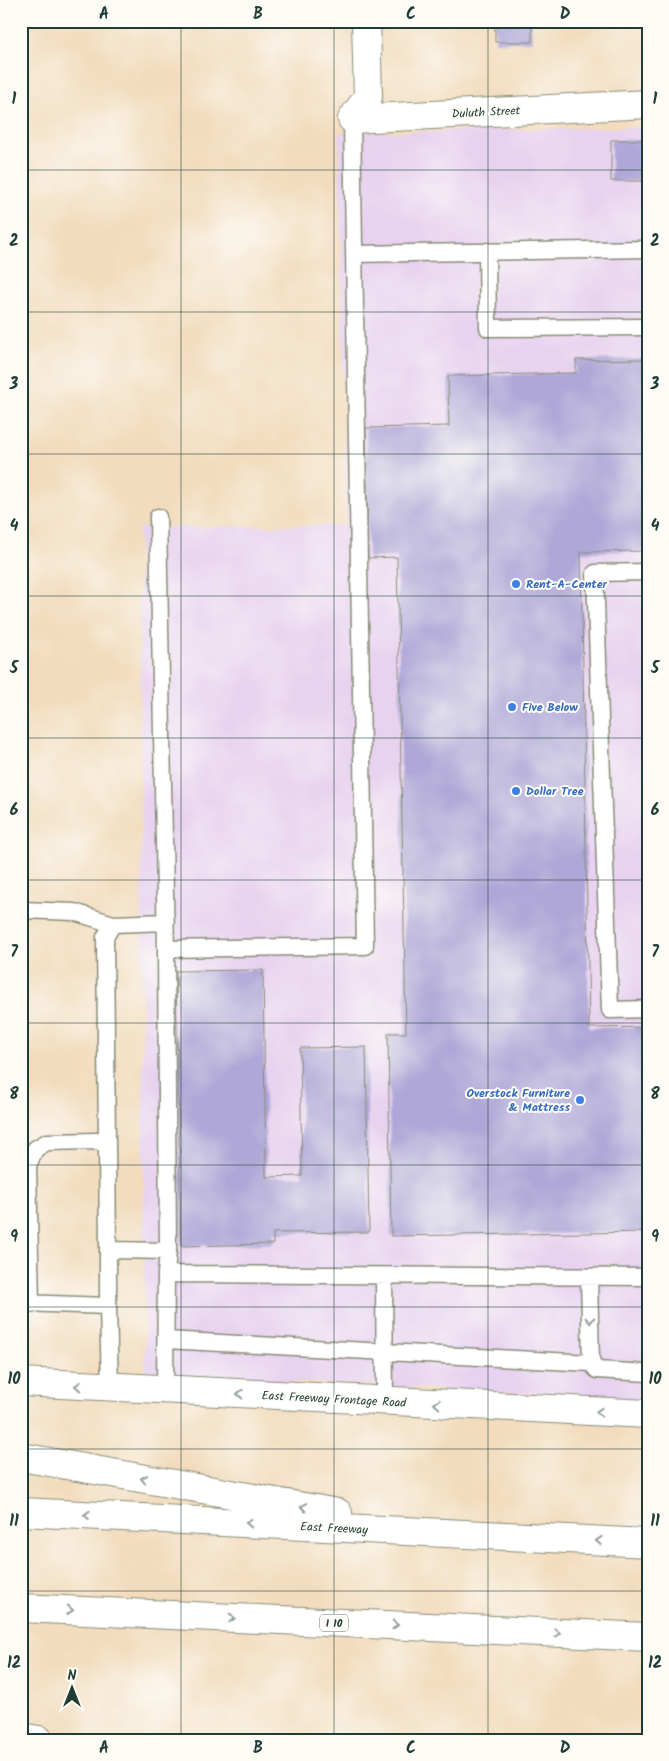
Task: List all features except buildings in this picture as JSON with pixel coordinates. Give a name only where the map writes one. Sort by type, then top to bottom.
[{"type":"main road","points":[[352,119],[368,96],[366,21]]},
{"type":"main road","name":"Duluth Street","points":[[352,119],[648,104]]},
{"type":"main road","name":"East Freeway Frontage Road","points":[[21,1382],[648,1414]]},
{"type":"main road","points":[[21,1457],[455,1534]]},
{"type":"main road","name":"East Freeway","points":[[21,1512],[648,1543]]},
{"type":"main road","name":"I 10","points":[[21,1608],[648,1637]]},
{"type":"main road","points":[[21,1737],[39,1740]]},
{"type":"lane","points":[[166,949],[365,946],[352,119]]},
{"type":"lane","points":[[354,254],[648,248]]},
{"type":"lane","points":[[487,251],[488,328],[648,328]]},
{"type":"lane","points":[[158,517],[166,922],[168,1251],[166,1274],[165,1390]]},
{"type":"lane","points":[[648,572],[595,573],[610,1010],[648,1008]]},
{"type":"lane","points":[[21,910],[74,912],[112,924],[166,922]]},
{"type":"lane","points":[[110,1388],[105,937],[112,924]]},
{"type":"lane","points":[[107,1145],[97,1141],[47,1142],[35,1149],[28,1166],[26,1304],[108,1306]]},
{"type":"lane","points":[[108,1250],[168,1251]]},
{"type":"lane","points":[[166,1274],[648,1277]]},
{"type":"lane","points":[[384,1276],[385,1402]]},
{"type":"lane","points":[[589,1277],[591,1363],[597,1370],[648,1373]]},
{"type":"lane","points":[[166,1340],[591,1363]]},
{"type":"shaded area","points":[[648,127],[648,1400],[145,1374],[139,528],[346,525],[339,133]]},
{"type":"place","name":"Rent-A-Center","points":[[516,584]]},
{"type":"place","name":"Five Below","points":[[512,707]]},
{"type":"place","name":"Dollar Tree","points":[[516,791]]},
{"type":"place","name":"Overstock Furniture & Mattress","points":[[580,1100]]}]
